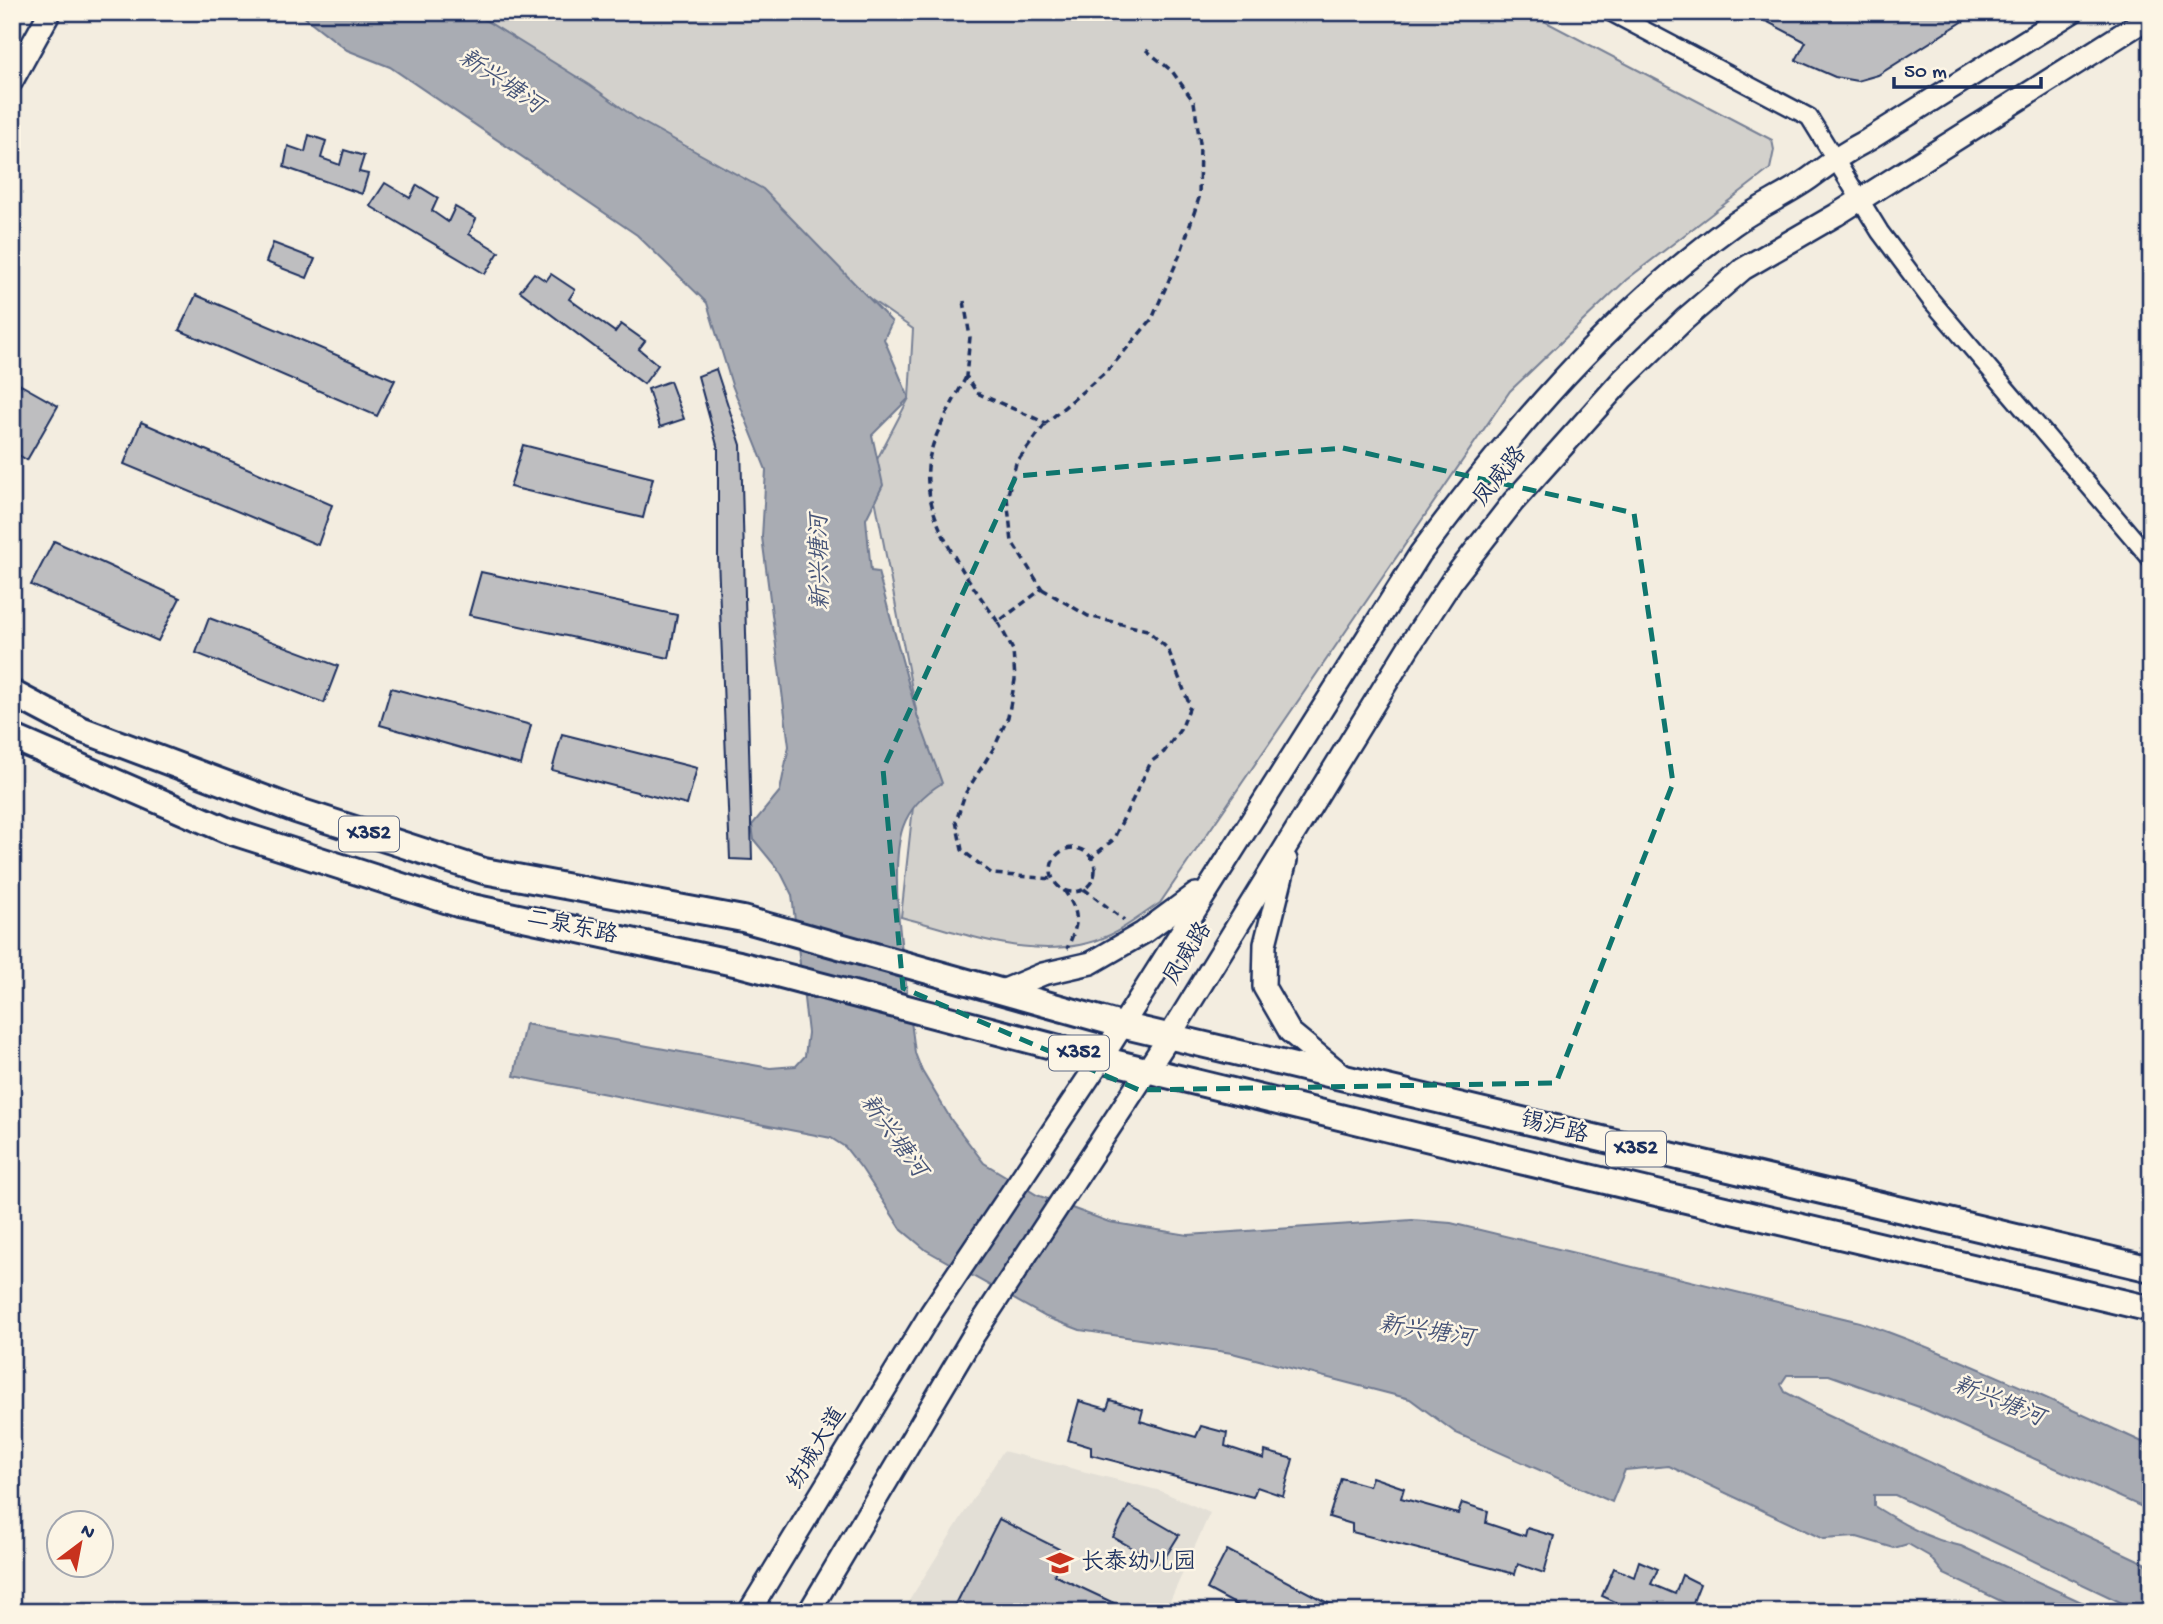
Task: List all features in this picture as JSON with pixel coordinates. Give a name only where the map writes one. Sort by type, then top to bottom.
[{"type":"main road","points":[[12,81],[50,12]]},
{"type":"main road","name":"凤威路","points":[[1044,1141],[1101,1059],[1420,554],[1467,490],[1524,424],[1665,279],[1734,224],[1811,177],[1833,158],[1868,140],[2072,12]]},
{"type":"main road","name":"凤威路","points":[[809,1612],[973,1336],[1169,1037],[1453,579],[1570,436],[1685,319],[1743,269],[2151,16]]},
{"type":"main road","name":"二泉东路","points":[[12,694],[80,729],[232,786],[484,872],[743,919],[1121,1025]]},
{"type":"main road","name":"二泉东路","points":[[12,737],[226,830],[458,904],[739,964],[1147,1069]]},
{"type":"main road","points":[[1291,839],[1265,944],[1264,987],[1290,1032],[1348,1080]]},
{"type":"main road","points":[[1003,991],[1091,963],[1174,913],[1214,879]]},
{"type":"main road","name":"锡沪路","points":[[1121,1025],[2151,1269]]},
{"type":"main road","name":"锡沪路","points":[[1147,1069],[1516,1160],[2151,1309]]},
{"type":"main road","name":"纺城大道","points":[[749,1612],[931,1313],[1044,1141]]},
{"type":"street","points":[[1610,12],[1809,117],[1858,198],[1930,299],[2151,559]]},
{"type":"path","points":[[1091,858],[1113,839],[1151,762],[1164,752],[1182,727],[1190,706],[1168,649],[1147,630],[1088,616],[1042,589],[1012,542],[1007,498],[1016,463],[1046,423],[1110,368],[1152,319],[1181,252],[1199,198],[1200,143],[1194,102],[1172,71],[1146,50]]},
{"type":"path","points":[[964,301],[970,337],[966,376],[930,452],[930,501],[952,556],[998,622],[1013,650],[1015,680],[1008,717],[995,746],[965,794],[956,821],[962,850],[992,874],[1053,879],[1064,890],[1075,907],[1079,921],[1059,971]]},
{"type":"path","points":[[966,376],[978,393],[1046,423]]},
{"type":"path","points":[[998,622],[1042,589]]},
{"type":"path","points":[[1053,879],[1052,864],[1060,852],[1074,848],[1091,858],[1095,872],[1084,889]]},
{"type":"path","points":[[1064,890],[1084,889],[1143,933]]},
{"type":"highlighted area","points":[[1343,448],[1634,513],[1673,783],[1556,1083],[1139,1090],[903,988],[883,769],[1016,476]]},
{"type":"shaded area","points":[[460,12],[1527,12],[1772,140],[1774,150],[1770,169],[1626,280],[1510,391],[1160,903],[1116,932],[1085,944],[1059,948],[1032,947],[979,938],[901,917],[913,807],[917,715],[870,473],[909,398],[913,329]]},
{"type":"shaded area","name":"长泰幼儿园","points":[[1003,1451],[1161,1491],[1210,1513],[1165,1612],[902,1612]]},
{"type":"water","name":"新兴塘河","points":[[298,12],[472,12],[590,85],[637,119],[763,189],[892,322],[884,339],[909,398],[872,435],[883,485],[866,519],[871,571],[878,572],[917,715],[942,783],[918,802],[903,827],[898,848],[897,875],[900,937],[915,1053],[922,1071],[952,1121],[984,1163],[1037,1195],[1109,1222],[1188,1235],[1412,1220],[1451,1223],[1860,1322],[1934,1350],[2151,1446],[2151,1511],[1919,1407],[1829,1375],[1787,1375],[1781,1384],[1785,1392],[1825,1413],[2151,1566],[2151,1612],[2141,1612],[1895,1495],[1874,1495],[1874,1506],[1916,1530],[1961,1546],[2103,1612],[2024,1612],[1944,1574],[1929,1556],[1908,1544],[1894,1548],[1857,1537],[1823,1539],[1669,1466],[1625,1470],[1612,1502],[1456,1433],[1410,1399],[1232,1353],[1080,1330],[1046,1317],[926,1250],[902,1230],[862,1169],[845,1147],[831,1138],[514,1076],[525,1024],[770,1068],[796,1066],[805,1056],[808,1033],[792,895],[781,873],[754,840],[752,825],[780,791],[789,746],[762,537],[766,470],[732,385],[707,303],[637,235],[390,67],[347,50]]},
{"type":"building","points":[[1749,12],[1978,12],[1878,75],[1857,81],[1835,77],[1796,60],[1806,42]]},
{"type":"building","points":[[309,135],[326,141],[321,158],[340,165],[344,150],[364,156],[359,172],[368,174],[362,194],[284,167],[288,146],[305,152]]},
{"type":"building","points":[[385,183],[410,198],[417,185],[438,198],[432,211],[448,222],[455,207],[476,219],[469,234],[499,252],[485,274],[370,206]]},
{"type":"building","points":[[273,243],[315,259],[307,278],[266,262]]},
{"type":"building","points":[[534,273],[546,281],[551,274],[575,290],[569,299],[615,332],[621,324],[645,341],[639,349],[658,365],[644,384],[520,291]]},
{"type":"building","points":[[196,295],[395,380],[377,416],[179,330]]},
{"type":"building","points":[[716,369],[741,445],[752,860],[730,859],[718,557],[718,449],[698,376]]},
{"type":"building","points":[[12,380],[58,406],[27,460],[12,451]]},
{"type":"building","points":[[670,381],[684,419],[660,427],[648,389]]},
{"type":"building","points":[[141,422],[332,505],[318,545],[124,464]]},
{"type":"building","points":[[523,445],[653,478],[643,518],[510,487]]},
{"type":"building","points":[[54,541],[180,598],[158,641],[31,585]]},
{"type":"building","points":[[481,572],[677,615],[669,658],[469,615]]},
{"type":"building","points":[[209,618],[338,666],[324,703],[196,653]]},
{"type":"building","points":[[391,688],[531,725],[521,765],[380,725]]},
{"type":"building","points":[[562,734],[697,768],[687,805],[552,770]]},
{"type":"building","points":[[1110,1400],[1143,1410],[1140,1421],[1196,1437],[1201,1426],[1227,1433],[1225,1446],[1264,1459],[1265,1451],[1293,1459],[1283,1496],[1257,1487],[1253,1497],[1091,1455],[1091,1447],[1068,1440],[1079,1401],[1107,1409]]},
{"type":"building","points":[[1372,1477],[1404,1488],[1401,1498],[1458,1514],[1462,1503],[1488,1511],[1486,1523],[1525,1536],[1527,1528],[1554,1536],[1544,1573],[1518,1564],[1515,1574],[1352,1532],[1352,1524],[1329,1517],[1341,1478],[1369,1486]]},
{"type":"building","points":[[1129,1506],[1179,1535],[1161,1564],[1113,1537]]},
{"type":"building","points":[[999,1519],[1063,1551],[1054,1575],[1133,1612],[1014,1612],[999,1604],[995,1612],[952,1612]]},
{"type":"building","points":[[1227,1550],[1345,1612],[1250,1612],[1207,1589]]},
{"type":"building","points":[[1639,1561],[1658,1569],[1651,1584],[1675,1594],[1682,1575],[1700,1584],[1693,1602],[1717,1612],[1638,1612],[1602,1596],[1614,1568],[1634,1577]]},
{"type":"place","name":"长泰幼儿园","points":[[1060,1563]]}]
